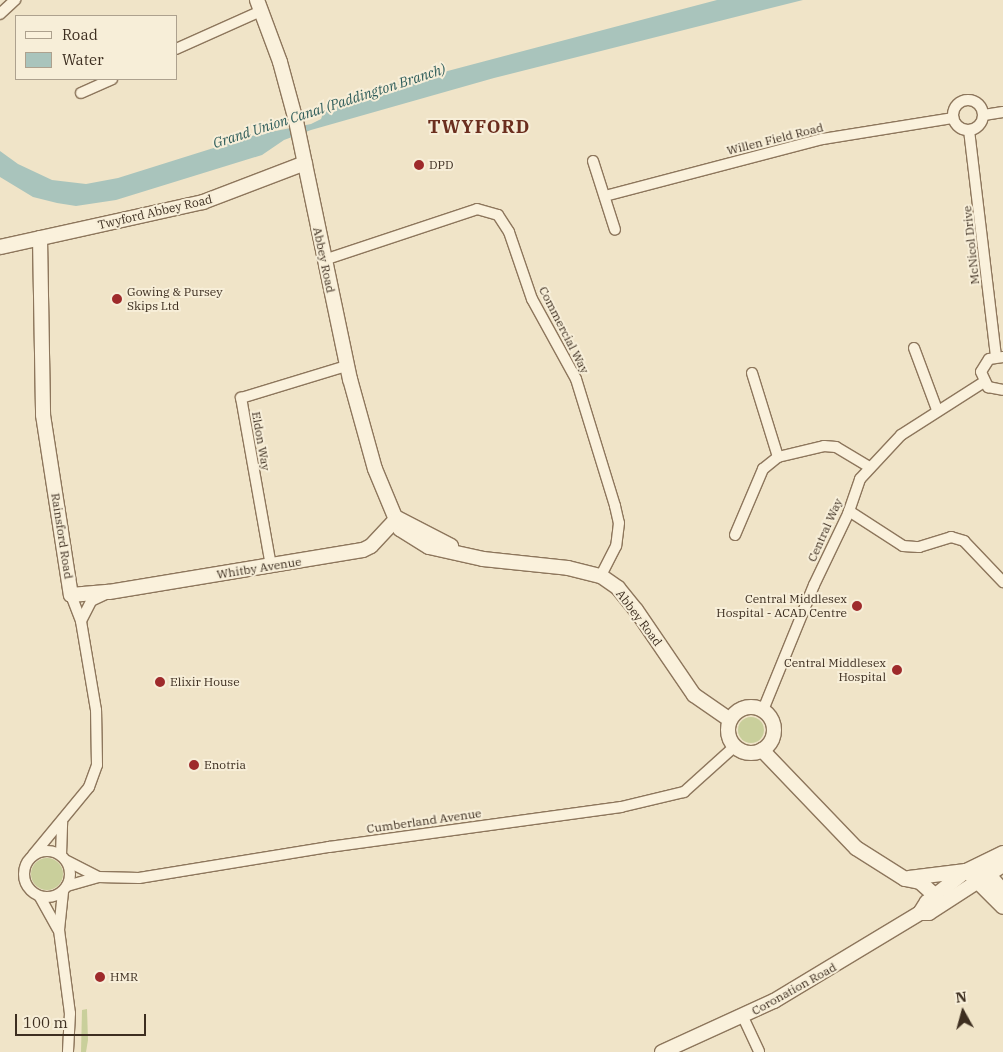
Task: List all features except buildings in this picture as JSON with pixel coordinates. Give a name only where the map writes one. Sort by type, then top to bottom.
[{"type":"street","points":[[0,14],[15,0]]},
{"type":"street","points":[[178,48],[259,5]]},
{"type":"street","name":"Abbey Road","points":[[259,5],[296,121],[346,366],[375,469],[400,529],[417,542],[462,553],[506,562],[568,568],[600,576],[618,588],[636,610],[694,695],[730,720]]},
{"type":"street","points":[[81,93],[110,80]]},
{"type":"street","points":[[966,99],[980,105],[984,115],[978,127],[969,130],[960,128],[953,118],[957,104],[966,99]]},
{"type":"street","points":[[984,115],[1003,112]]},
{"type":"street","name":"Willen Field Road","points":[[605,196],[822,139],[953,118]]},
{"type":"street","name":"McNicol Drive","points":[[969,130],[999,357]]},
{"type":"street","points":[[593,161],[616,230]]},
{"type":"street","name":"Twyford Abbey Road","points":[[0,247],[203,202],[305,163]]},
{"type":"street","name":"Commercial Way","points":[[324,260],[468,211],[490,210],[498,215],[508,232],[532,299],[576,379],[615,506],[619,523],[616,546],[600,576]]},
{"type":"street","name":"Rainsford Road","points":[[34,855],[89,787],[97,765],[96,710],[81,621],[71,595],[43,415],[40,238]]},
{"type":"street","points":[[914,348],[937,410]]},
{"type":"street","points":[[999,357],[983,366],[984,382],[992,389],[1003,390]]},
{"type":"street","name":"Eldon Way","points":[[271,566],[241,398],[346,366]]},
{"type":"street","points":[[752,373],[778,457]]},
{"type":"street","name":"Central Way","points":[[763,710],[814,585],[849,511],[855,486],[869,467],[901,435],[937,410],[984,382]]},
{"type":"street","points":[[734,535],[763,469],[778,457],[824,446],[836,447],[869,467]]},
{"type":"street","points":[[849,511],[902,546],[919,547],[951,537],[964,541],[1003,582]]},
{"type":"street","name":"Whitby Avenue","points":[[71,595],[109,592],[363,550],[397,518]]},
{"type":"street","name":"Whitby Avenue","points":[[81,621],[91,601],[109,592]]},
{"type":"street","points":[[745,707],[763,710],[770,717],[774,729],[771,741],[762,750],[744,752],[735,746],[728,733],[730,720],[745,707]]},
{"type":"street","name":"Cumberland Avenue","points":[[65,889],[98,877],[139,878],[329,847],[621,807],[684,792],[735,746]]},
{"type":"street","points":[[762,750],[856,848],[909,880],[920,882],[932,904]]},
{"type":"street","points":[[62,822],[64,858],[71,875],[65,889],[59,930],[70,1013],[68,1052]]},
{"type":"street","points":[[59,930],[40,897],[26,886],[24,877],[27,862],[34,855],[52,851],[64,858]]},
{"type":"street","points":[[981,873],[1003,853]]},
{"type":"street","name":"Cumberland Avenue","points":[[64,858],[98,877]]},
{"type":"street","points":[[909,880],[966,871],[981,873],[1003,865]]},
{"type":"street","name":"Coronation Road","points":[[932,904],[966,871]]},
{"type":"street","points":[[981,873],[1003,892]]},
{"type":"street","points":[[981,873],[1003,907]]},
{"type":"street","name":"Coronation Road","points":[[662,1052],[743,1017],[819,976],[981,873]]},
{"type":"street","points":[[40,897],[49,898],[65,889]]},
{"type":"street","points":[[743,1017],[759,1052]]},
{"type":"green space","points":[[751,717],[760,721],[764,730],[760,739],[751,743],[742,739],[738,730],[742,721]]},
{"type":"green space","points":[[47,858],[53,859],[58,863],[62,868],[62,880],[58,885],[53,889],[47,890],[41,889],[36,885],[32,880],[31,874],[32,868],[36,863],[41,859]]},
{"type":"green space","points":[[87,1009],[88,1040],[86,1052],[81,1052],[82,1010]]},
{"type":"water","points":[[717,0],[803,0],[494,78],[311,130],[284,140],[262,155],[116,200],[76,206],[57,203],[33,197],[0,177],[0,151],[18,164],[52,180],[86,184],[118,178],[255,135],[311,124],[321,119],[324,111],[406,82]]},
{"type":"place","name":"DPD","points":[[419,165]]},
{"type":"place","name":"Gowing & Pursey Skips Ltd","points":[[117,299]]},
{"type":"place","name":"Central Middlesex Hospital - ACAD Centre","points":[[857,606]]},
{"type":"place","name":"Central Middlesex Hospital","points":[[897,670]]},
{"type":"place","name":"Elixir House","points":[[160,682]]},
{"type":"place","name":"Enotria","points":[[194,765]]},
{"type":"place","name":"HMR","points":[[100,977]]},
{"type":"district","name":"TWYFORD","points":[[479,127]]},
{"type":"water label","name":"Grand Union Canal (Paddington Branch)","points":[[329,106]]}]
